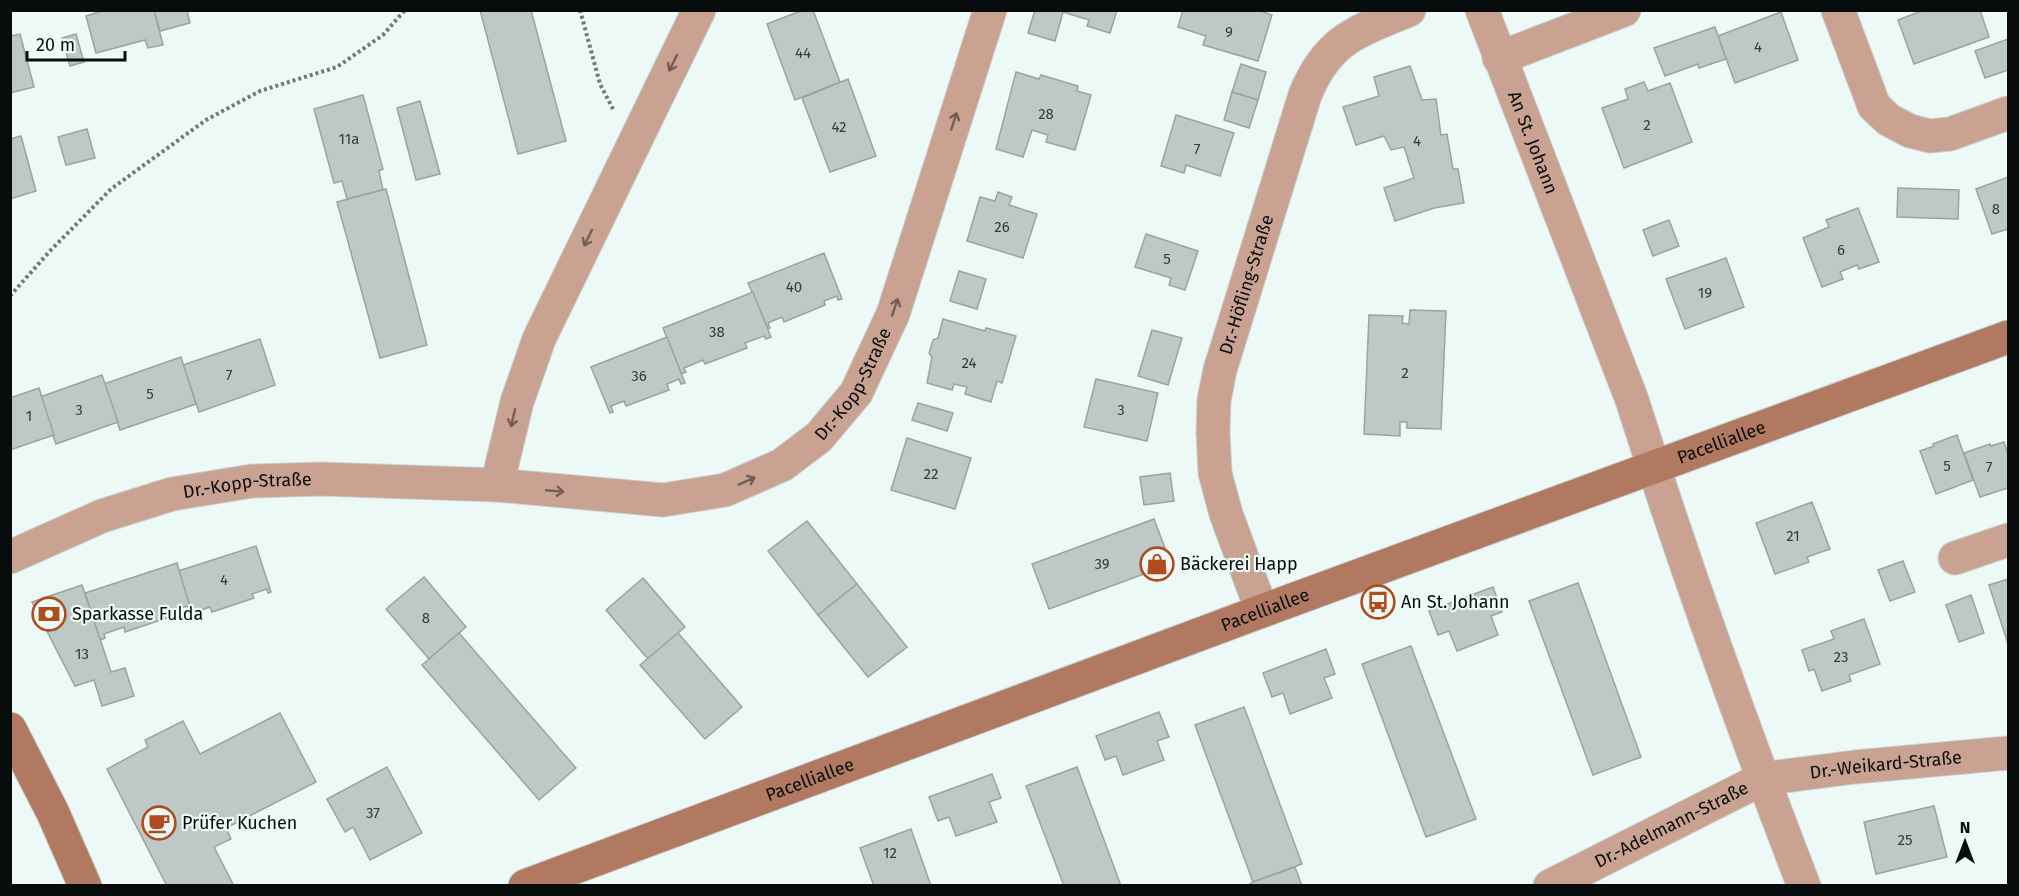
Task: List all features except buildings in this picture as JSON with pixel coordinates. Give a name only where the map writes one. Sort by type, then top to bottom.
[{"type":"main road","name":"Pacelliallee","points":[[525,885],[2008,337]]},
{"type":"main road","points":[[10,729],[53,813],[85,885]]},
{"type":"street","points":[[497,485],[517,402],[539,339],[699,10]]},
{"type":"street","name":"Dr.-Kopp-Straße","points":[[10,557],[102,516],[162,497],[252,481],[321,478],[497,485],[663,500],[725,490],[782,465],[819,437],[856,393],[892,314],[990,10]]},
{"type":"street","name":"Dr.-Höfling-Straße","points":[[1262,611],[1226,514],[1215,473],[1214,400],[1220,370],[1312,76],[1331,52],[1354,32],[1409,10]]},
{"type":"street","name":"An St. Johann","points":[[1482,10],[1498,58],[1632,400],[1653,467],[1762,779],[1804,885]]},
{"type":"street","points":[[1498,58],[1624,10]]},
{"type":"street","points":[[1838,10],[1874,106],[1889,120],[1910,131],[1930,136],[1950,134],[2008,113]]},
{"type":"street","points":[[1955,558],[2008,540]]},
{"type":"street","name":"Dr.-Weikard-Straße","points":[[1762,779],[1855,767],[2008,753]]},
{"type":"street","name":"Dr.-Adelmann-Straße","points":[[1550,885],[1762,779]]},
{"type":"path","points":[[10,296],[49,252],[111,189],[206,120],[260,91],[337,67],[383,35],[405,10]]},
{"type":"path","points":[[580,10],[600,84],[632,146]]},
{"type":"place","name":"Bäckerei Happ","points":[[1157,564]]},
{"type":"place","name":"An St. Johann","points":[[1378,602]]},
{"type":"place","name":"Sparkasse Fulda","points":[[49,614]]},
{"type":"place","name":"Prüfer Kuchen","points":[[159,823]]}]
